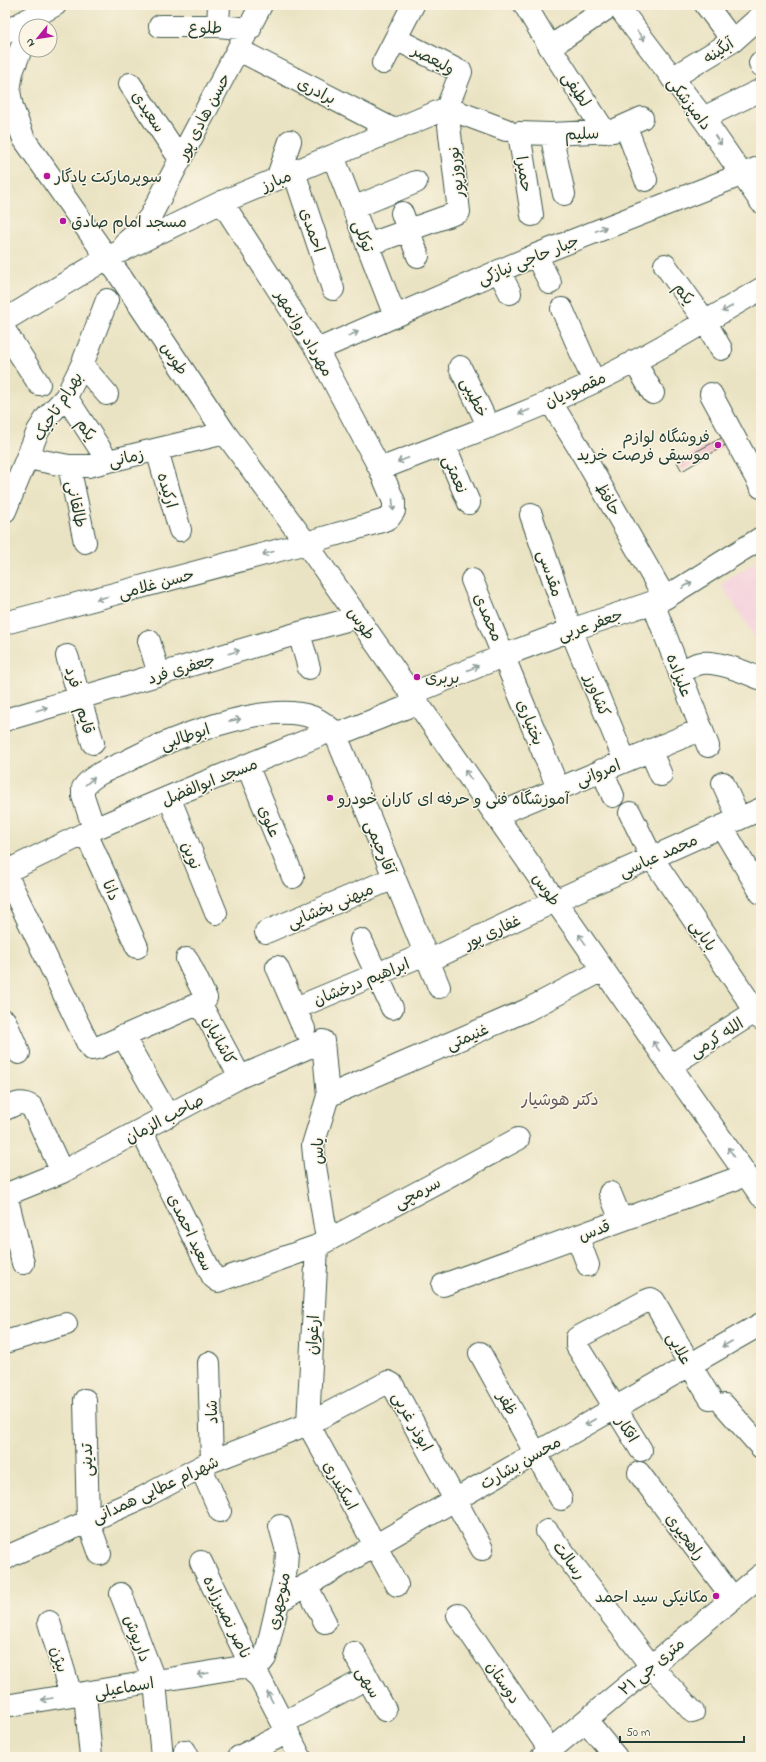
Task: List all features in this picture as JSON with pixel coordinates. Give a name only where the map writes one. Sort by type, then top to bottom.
[{"type":"street","points":[[40,18],[55,5]]},
{"type":"street","name":"حسن هادی پور","points":[[107,258],[137,233],[150,217],[262,5]]},
{"type":"street","name":"ولیعصر","points":[[383,63],[412,5]]},
{"type":"street","name":"لطیفی","points":[[525,5],[605,132]]},
{"type":"street","points":[[550,46],[612,5]]},
{"type":"street","name":"دامپزشکی","points":[[617,5],[703,118],[751,171],[761,202]]},
{"type":"street","points":[[706,5],[734,41]]},
{"type":"street","points":[[5,16],[18,21]]},
{"type":"street","name":"طلوع","points":[[160,26],[219,16],[250,29]]},
{"type":"street","name":"آبگینه","points":[[672,78],[734,41],[761,16]]},
{"type":"street","points":[[5,32],[18,29]]},
{"type":"street","name":"ولیعصر","points":[[396,39],[461,72],[447,108]]},
{"type":"street","name":"برادری","points":[[239,50],[394,130]]},
{"type":"street","name":"طوس","points":[[18,57],[12,72],[9,91],[15,138],[107,258],[225,433],[306,543],[358,617],[761,1196]]},
{"type":"street","name":"سعیدی","points":[[130,84],[180,159]]},
{"type":"street","points":[[703,118],[761,90]]},
{"type":"street","name":"مبارز","points":[[107,258],[222,202],[447,108]]},
{"type":"street","name":"سلیم","points":[[447,108],[513,132],[551,134],[605,132],[613,131],[634,122],[646,180]]},
{"type":"street","name":"نوروزپور","points":[[367,245],[405,222],[459,212],[447,108]]},
{"type":"street","name":"حمیرا","points":[[513,132],[532,214]]},
{"type":"street","points":[[551,134],[564,194]]},
{"type":"street","points":[[285,176],[290,141]]},
{"type":"street","name":"توکلی","points":[[333,156],[395,316]]},
{"type":"street","name":"جبار حاجی نیازکی","points":[[317,350],[499,270],[751,171]]},
{"type":"street","name":"احمدی","points":[[285,176],[333,289]]},
{"type":"street","points":[[353,208],[416,182]]},
{"type":"street","name":"مهرداد روانمهر","points":[[222,202],[317,350],[380,469],[394,502],[394,511],[390,518],[306,543]]},
{"type":"street","points":[[405,222],[418,256]]},
{"type":"street","points":[[536,255],[550,283]]},
{"type":"street","points":[[5,320],[107,258]]},
{"type":"street","name":"یکم","points":[[665,265],[705,321],[721,349]]},
{"type":"street","points":[[499,270],[510,293]]},
{"type":"street","name":"مقصودیان","points":[[380,469],[489,427],[594,382],[634,362],[761,289]]},
{"type":"street","name":"بهرام تاجیک","points":[[5,511],[38,431],[47,417],[66,397],[82,365],[107,300]]},
{"type":"street","points":[[562,309],[594,382]]},
{"type":"street","points":[[5,331],[39,384]]},
{"type":"street","points":[[634,362],[653,394]]},
{"type":"street","points":[[82,365],[106,394]]},
{"type":"street","name":"خطیبی","points":[[460,367],[489,427]]},
{"type":"street","points":[[711,394],[761,487]]},
{"type":"street","name":"یکم","points":[[66,397],[108,461]]},
{"type":"street","name":"حافظ","points":[[550,402],[585,458],[659,601]]},
{"type":"street","name":"زمانی","points":[[27,458],[69,466],[88,466],[225,433]]},
{"type":"street","name":"نعمتی","points":[[444,444],[469,504]]},
{"type":"street","name":"ارکیده","points":[[157,450],[180,530]]},
{"type":"street","name":"طالقانی","points":[[69,466],[85,542]]},
{"type":"street","name":"مقدسی","points":[[531,515],[571,630]]},
{"type":"street","name":"جعفر عربی","points":[[414,699],[505,655],[571,630],[659,601],[761,538]]},
{"type":"street","name":"حسن غلامی","points":[[5,623],[65,615],[306,543]]},
{"type":"street","name":"محمدی","points":[[472,580],[505,655]]},
{"type":"street","name":"علیزاده","points":[[659,601],[680,674],[705,738]]},
{"type":"street","name":"جعفری فرد","points":[[5,720],[358,617]]},
{"type":"street","name":"کشاورز","points":[[571,630],[625,761]]},
{"type":"street","points":[[299,633],[309,668]]},
{"type":"street","points":[[150,641],[159,674]]},
{"type":"street","name":"بختیاری","points":[[505,655],[558,788]]},
{"type":"street","name":"فرد","points":[[68,656],[80,698]]},
{"type":"street","points":[[680,674],[690,666],[704,662],[732,668],[759,678]]},
{"type":"street","name":"قايم","points":[[80,698],[93,743]]},
{"type":"street","name":"مسجد ابوالفضل","points":[[5,872],[90,831],[168,797],[323,734],[349,730],[414,699]]},
{"type":"street","name":"ابوطالبی","points":[[90,831],[83,796],[83,788],[93,778],[153,747],[225,722],[279,714],[311,717],[325,723],[335,733]]},
{"type":"street","name":"آقارحیمی","points":[[335,733],[439,987]]},
{"type":"street","name":"امروانی","points":[[496,815],[650,750],[705,738]]},
{"type":"street","points":[[650,750],[661,775]]},
{"type":"street","name":"علوی","points":[[247,765],[293,877]]},
{"type":"street","points":[[602,770],[613,796]]},
{"type":"street","points":[[723,783],[730,823],[761,893]]},
{"type":"street","name":"نوین","points":[[168,797],[216,913]]},
{"type":"street","name":"محمد عباسی","points":[[555,901],[761,809]]},
{"type":"street","name":"بابایی","points":[[630,813],[652,858],[759,1013]]},
{"type":"street","name":"دانا","points":[[90,831],[137,947]]},
{"type":"street","points":[[5,872],[88,1044],[92,1049],[200,1002],[206,998],[187,959]]},
{"type":"street","name":"میهنی بخشایی","points":[[266,932],[394,878]]},
{"type":"street","name":"غفاری پور","points":[[427,958],[555,901]]},
{"type":"street","points":[[362,940],[392,1008]]},
{"type":"street","name":"ابراهیم درخشان","points":[[296,1008],[378,975],[427,958]]},
{"type":"street","points":[[277,967],[304,1028]]},
{"type":"street","name":"غنیمتی","points":[[328,1096],[527,1010],[603,970]]},
{"type":"street","name":"کاشانیان","points":[[200,1002],[240,1077]]},
{"type":"street","name":"الله کرمی","points":[[670,1066],[759,1013]]},
{"type":"street","points":[[5,1021],[19,1053]]},
{"type":"street","points":[[123,1036],[168,1116]]},
{"type":"street","name":"یاس","points":[[322,1242],[313,1145],[328,1096],[323,1041]]},
{"type":"street","name":"صاحب الزمان","points":[[6,1195],[62,1172],[240,1077],[323,1041]]},
{"type":"street","points":[[5,1109],[19,1103],[26,1103],[32,1107],[62,1172]]},
{"type":"street","name":"سعید احمدی","points":[[141,1130],[215,1280],[218,1281],[322,1242]]},
{"type":"street","name":"سرمچی","points":[[322,1242],[518,1139]]},
{"type":"street","name":"قدس","points":[[442,1285],[746,1175]]},
{"type":"street","points":[[610,1193],[621,1220]]},
{"type":"street","points":[[6,1195],[23,1262]]},
{"type":"street","points":[[577,1236],[588,1265]]},
{"type":"street","name":"ارغوان","points":[[308,1424],[322,1242]]},
{"type":"street","name":"علایی","points":[[650,1299],[654,1301],[690,1365],[717,1402],[761,1447]]},
{"type":"street","name":"افکار","points":[[641,1450],[577,1346],[577,1338],[650,1299]]},
{"type":"street","name":"محسن بشارت","points":[[278,1600],[690,1365],[760,1315]]},
{"type":"street","points":[[5,1342],[66,1324]]},
{"type":"street","name":"ظفر","points":[[480,1354],[561,1499]]},
{"type":"street","name":"شاد","points":[[207,1464],[209,1363]]},
{"type":"street","name":"ابوذر غربی","points":[[308,1424],[388,1382],[392,1384],[456,1499]]},
{"type":"street","name":"تدینی","points":[[85,1400],[88,1521],[100,1554]]},
{"type":"street","name":"شهرام عطایی همدانی","points":[[5,1559],[142,1498],[207,1464],[308,1424]]},
{"type":"street","name":"اسکندری","points":[[308,1424],[397,1585]]},
{"type":"street","points":[[207,1464],[220,1511]]},
{"type":"street","name":"راهجيری","points":[[639,1473],[733,1598]]},
{"type":"street","points":[[456,1499],[482,1549]]},
{"type":"street","name":"منوچهری","points":[[248,1670],[265,1658],[286,1569],[287,1551],[280,1526]]},
{"type":"street","name":"رسالت","points":[[547,1530],[651,1666],[693,1712]]},
{"type":"street","name":"ناصر نصیرزاده","points":[[201,1562],[248,1670],[259,1677],[300,1757]]},
{"type":"street","name":"۲۱ متری جی","points":[[546,1754],[761,1574]]},
{"type":"street","points":[[306,1585],[325,1622]]},
{"type":"street","name":"داریوش","points":[[121,1594],[155,1682]]},
{"type":"street","name":"دوستان","points":[[458,1615],[546,1754]]},
{"type":"street","name":"بیژن","points":[[49,1622],[78,1694],[91,1757]]},
{"type":"street","name":"سهی","points":[[354,1653],[385,1710]]},
{"type":"street","name":"اسماعیلی","points":[[5,1706],[155,1682],[248,1670]]},
{"type":"street","points":[[239,1757],[367,1678]]},
{"type":"street","points":[[155,1682],[162,1757]]},
{"type":"street","points":[[586,1721],[616,1757]]},
{"type":"shaded area","points":[[761,559],[761,647],[721,584]]},
{"type":"building","points":[[723,437],[727,444],[682,471],[677,462]]},
{"type":"place","name":"سوپرمارکت یادگار","points":[[47,176]]},
{"type":"place","name":"مسجد امام صادق","points":[[63,221]]},
{"type":"place","name":"فروشگاه لوازم موسیقی فرصت خرید","points":[[718,445]]},
{"type":"place","name":"بربری","points":[[417,677]]},
{"type":"place","name":"آموزشگاه فنی و حرفه ای کاران خودرو","points":[[330,798]]},
{"type":"place","name":"مکانیکی سید احمد","points":[[716,1596]]},
{"type":"district","name":"دکتر هوشیار","points":[[560,1099]]}]
